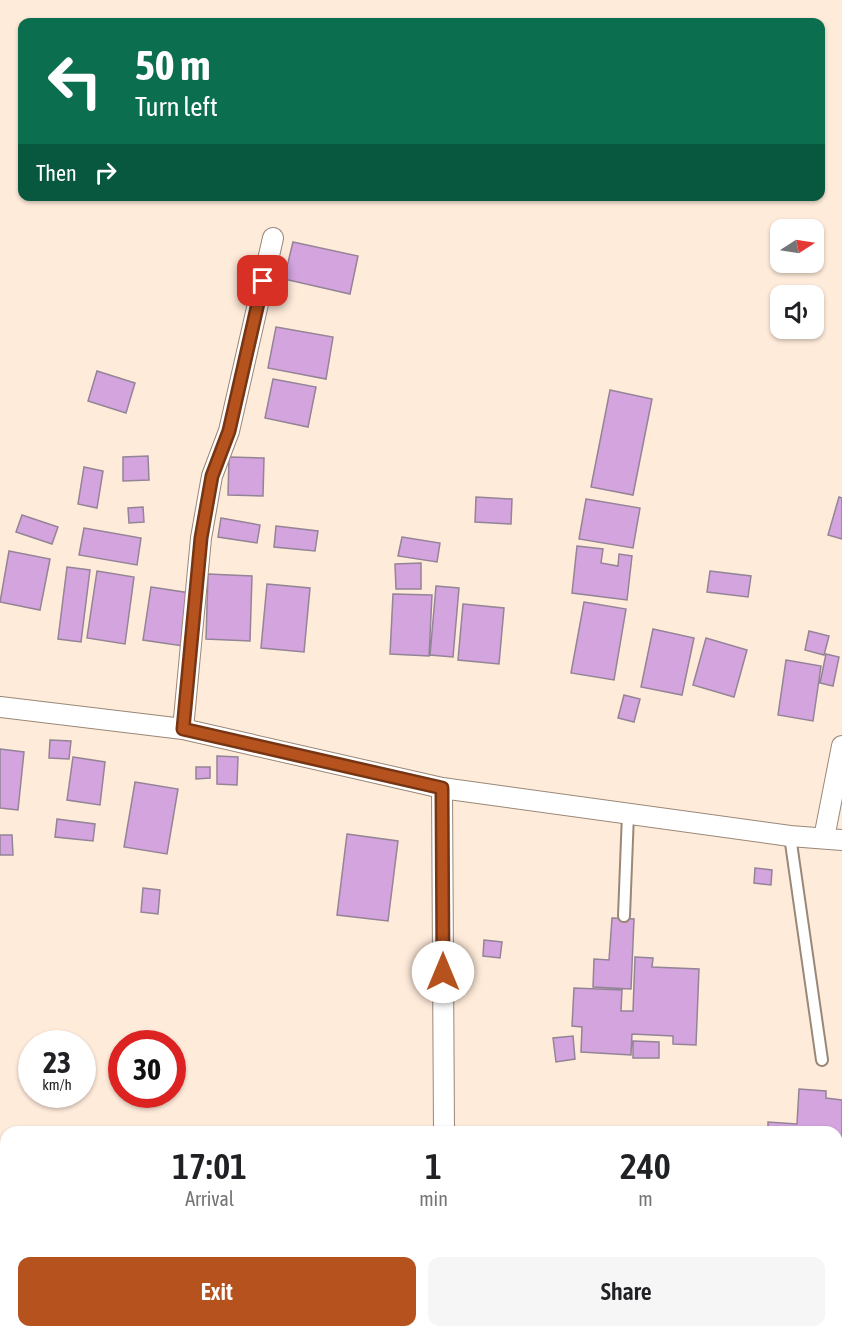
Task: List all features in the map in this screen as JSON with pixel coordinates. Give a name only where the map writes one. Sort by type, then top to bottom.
[{"type":"street","points":[[183,729],[201,538],[212,476],[229,431],[273,238]]},
{"type":"street","points":[[0,706],[183,729],[442,788],[790,836],[833,839],[842,747]]},
{"type":"street","points":[[442,788],[444,1126]]},
{"type":"lane","points":[[624,916],[628,814]]},
{"type":"lane","points":[[790,836],[822,1060]]},
{"type":"building","points":[[293,242],[358,256],[350,294],[284,279]]},
{"type":"building","points":[[276,327],[333,337],[326,379],[268,368]]},
{"type":"building","points":[[97,371],[135,383],[126,413],[88,401]]},
{"type":"building","points":[[273,379],[316,387],[308,427],[265,418]]},
{"type":"building","points":[[610,390],[652,399],[633,495],[591,487]]},
{"type":"building","points":[[148,456],[149,480],[123,481],[123,457]]},
{"type":"building","points":[[229,457],[264,458],[263,496],[228,495]]},
{"type":"building","points":[[84,467],[103,471],[97,508],[78,504]]},
{"type":"building","points":[[476,497],[512,499],[511,524],[475,522]]},
{"type":"building","points":[[839,497],[842,498],[842,539],[828,535]]},
{"type":"building","points":[[586,499],[640,508],[633,548],[579,539]]},
{"type":"building","points":[[143,507],[144,522],[129,523],[128,508]]},
{"type":"building","points":[[22,515],[58,527],[52,544],[16,532]]},
{"type":"building","points":[[221,518],[260,525],[257,543],[218,537]]},
{"type":"building","points":[[276,526],[318,531],[315,551],[274,547]]},
{"type":"building","points":[[84,528],[141,538],[137,565],[79,555]]},
{"type":"building","points":[[402,537],[440,543],[437,562],[398,556]]},
{"type":"building","points":[[577,546],[603,549],[601,563],[618,566],[619,554],[632,556],[627,600],[572,593]]},
{"type":"building","points":[[9,551],[50,559],[40,610],[0,602]]},
{"type":"building","points":[[421,563],[421,589],[396,589],[395,564]]},
{"type":"building","points":[[67,567],[90,570],[81,642],[58,639]]},
{"type":"building","points":[[97,571],[134,577],[125,644],[87,638]]},
{"type":"building","points":[[710,571],[751,576],[748,597],[707,592]]},
{"type":"building","points":[[208,574],[252,576],[250,641],[206,639]]},
{"type":"building","points":[[267,584],[310,588],[304,652],[261,648]]},
{"type":"building","points":[[436,586],[459,588],[453,657],[430,655]]},
{"type":"building","points":[[151,587],[190,593],[183,646],[143,640]]},
{"type":"building","points":[[393,594],[432,595],[429,656],[390,654]]},
{"type":"building","points":[[584,602],[626,609],[614,680],[571,673]]},
{"type":"building","points":[[463,604],[504,608],[499,664],[458,660]]},
{"type":"building","points":[[653,629],[694,638],[682,695],[641,687]]},
{"type":"building","points":[[809,631],[829,636],[824,655],[805,650]]},
{"type":"building","points":[[706,638],[747,650],[734,697],[693,685]]},
{"type":"building","points":[[826,654],[839,657],[833,686],[820,683]]},
{"type":"building","points":[[786,660],[821,666],[813,721],[778,715]]},
{"type":"building","points":[[624,695],[640,699],[634,722],[618,718]]},
{"type":"building","points":[[50,740],[71,741],[69,759],[49,758]]},
{"type":"building","points":[[0,749],[24,752],[18,810],[0,808]]},
{"type":"building","points":[[217,756],[238,757],[237,785],[217,784]]},
{"type":"building","points":[[73,757],[105,762],[100,805],[67,800]]},
{"type":"building","points":[[196,767],[210,767],[210,778],[196,779]]},
{"type":"building","points":[[135,782],[178,789],[167,854],[124,847]]},
{"type":"building","points":[[57,819],[95,824],[93,841],[55,837]]},
{"type":"building","points":[[347,834],[398,841],[388,921],[337,915]]},
{"type":"building","points":[[0,835],[12,835],[13,855],[0,855]]},
{"type":"building","points":[[755,868],[772,870],[771,885],[754,883]]},
{"type":"building","points":[[143,888],[160,890],[158,914],[141,912]]},
{"type":"building","points":[[612,918],[634,919],[631,989],[593,987],[594,959],[609,960]]},
{"type":"building","points":[[484,940],[502,942],[500,958],[483,956]]},
{"type":"building","points":[[635,957],[653,958],[652,967],[699,969],[696,1045],[673,1044],[673,1036],[632,1034],[631,1055],[581,1052],[582,1027],[572,1026],[574,988],[622,990],[621,1011],[633,1011]]},
{"type":"building","points":[[573,1036],[575,1059],[556,1062],[553,1038]]},
{"type":"building","points":[[633,1041],[659,1042],[659,1058],[633,1058]]},
{"type":"building","points":[[799,1089],[826,1091],[826,1098],[842,1100],[842,1126],[768,1126],[768,1122],[797,1124]]},
{"type":"route","points":[[263,281],[229,431],[212,476],[201,538],[183,729],[442,788],[443,972]]}]
